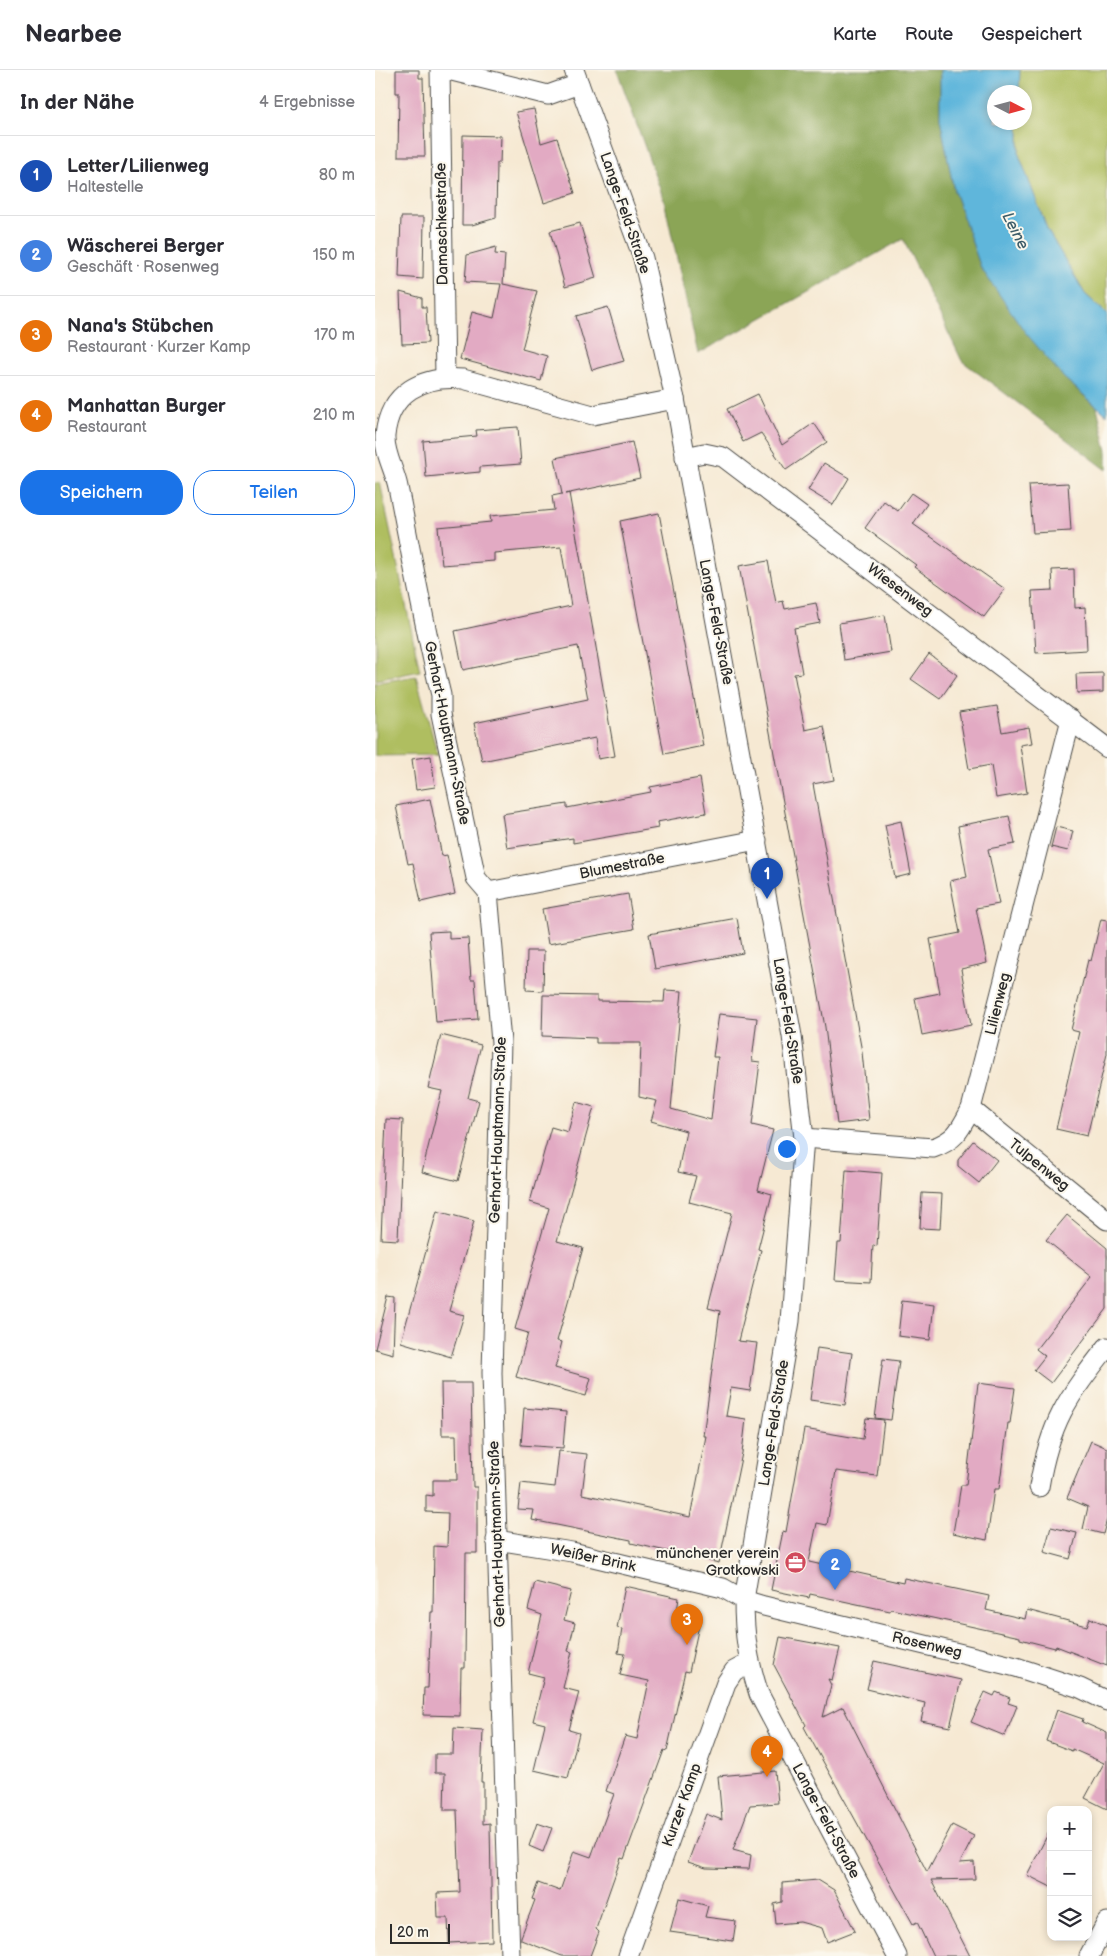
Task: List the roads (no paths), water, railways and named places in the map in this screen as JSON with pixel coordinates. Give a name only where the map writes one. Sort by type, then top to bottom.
[{"type":"street","name":"Damaschkestraße","points":[[440,70],[445,377]]},
{"type":"street","points":[[448,70],[549,95],[576,77]]},
{"type":"street","name":"Lange-Feld-Straße","points":[[576,77],[643,258],[675,399],[792,1036],[805,1138],[790,1322],[744,1600],[744,1636],[749,1664],[759,1694],[897,1956]]},
{"type":"street","name":"Gerhart-Hauptmann-Straße","points":[[510,1956],[492,1373],[501,1042],[488,892],[476,878],[441,714],[441,695],[398,484],[385,437],[389,418],[400,398],[419,383],[445,377],[463,379],[593,415],[675,399]]},
{"type":"street","name":"Wiesenweg","points":[[685,457],[704,453],[723,457],[1107,748]]},
{"type":"street","name":"Lilienweg","points":[[805,1138],[933,1148],[949,1142],[961,1128],[971,1109],[1071,719]]},
{"type":"street","name":"Blumestraße","points":[[488,892],[757,840]]},
{"type":"street","name":"Tulpenweg","points":[[971,1109],[1107,1220]]},
{"type":"street","points":[[1039,1487],[1045,1453],[1057,1418],[1074,1389],[1107,1347]]},
{"type":"street","name":"Weißer Brink","points":[[496,1540],[573,1552],[723,1588],[744,1600]]},
{"type":"street","name":"Rosenweg","points":[[744,1600],[1016,1667],[1080,1688],[1107,1701]]},
{"type":"street","name":"Kurzer Kamp","points":[[628,1956],[725,1683],[734,1671],[749,1664]]},
{"type":"street","points":[[1089,1956],[1107,1922]]},
{"type":"water","name":"Leine","points":[[940,70],[1020,70],[1019,85],[987,85],[987,130],[1019,130],[1019,155],[1048,231],[1085,294],[1107,314],[1107,415],[1064,378],[1025,332],[981,268],[954,191],[940,118]]},
{"type":"place","name":"Letter/Lilienweg","points":[[767,899]]},
{"type":"place","name":"münchener verein Grotkowski","points":[[795,1562]]},
{"type":"place","name":"Wäscherei Berger","points":[[835,1590]]},
{"type":"place","name":"Nana's Stübchen","points":[[687,1645]]},
{"type":"place","name":"Manhattan Burger","points":[[767,1777]]}]
